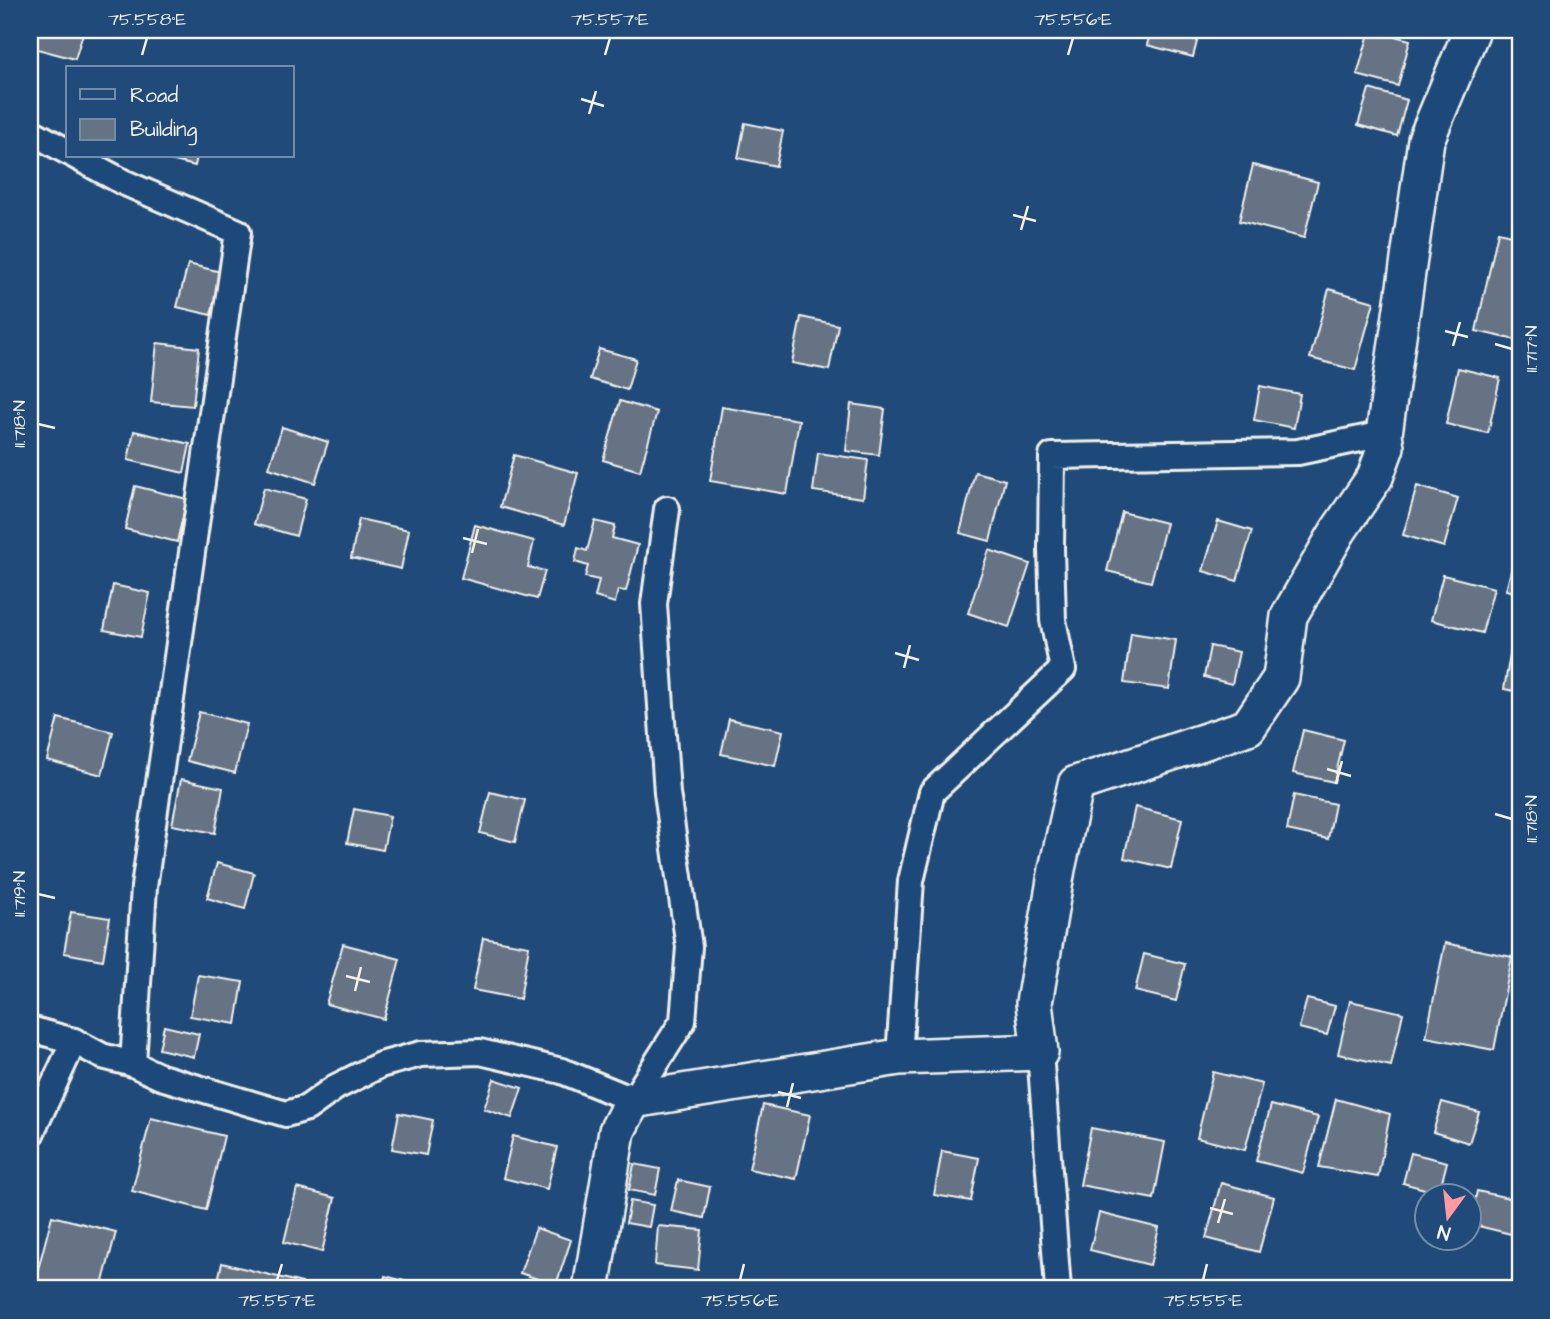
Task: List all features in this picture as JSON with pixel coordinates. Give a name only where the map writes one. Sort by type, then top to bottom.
[{"type":"main road","points":[[591,1289],[617,1131],[633,1100],[900,1057],[1040,1052],[1034,1003],[1057,869],[1076,784],[1248,727],[1281,678],[1289,616],[1338,531],[1375,477],[1385,447],[1384,434],[1426,140],[1472,30]]},
{"type":"street","points":[[30,131],[66,151]]},
{"type":"street","points":[[79,158],[123,182],[238,232],[144,887],[133,1064]]},
{"type":"street","points":[[900,1057],[911,881],[932,792],[1063,669],[1053,620],[1052,456],[1298,452],[1384,434]]},
{"type":"street","points":[[30,1028],[74,1041],[102,1056],[133,1064],[161,1077],[286,1114],[307,1108],[336,1087],[380,1065],[421,1054],[480,1052],[562,1072],[633,1100],[683,1021],[689,947],[667,793],[654,604],[667,509]]},
{"type":"street","points":[[30,1136],[74,1041]]},
{"type":"street","points":[[1040,1052],[1058,1289]]},
{"type":"building","points":[[35,30],[84,30],[75,59],[30,47]]},
{"type":"building","points":[[1151,30],[1200,30],[1193,57],[1147,45]]},
{"type":"building","points":[[1370,30],[1410,40],[1398,86],[1357,75]]},
{"type":"building","points":[[1369,89],[1407,100],[1397,136],[1358,125]]},
{"type":"building","points":[[745,123],[783,131],[776,166],[738,158]]},
{"type":"building","points":[[161,158],[197,158],[195,166]]},
{"type":"building","points":[[1253,165],[1318,182],[1304,238],[1239,221]]},
{"type":"building","points":[[1498,232],[1520,237],[1520,341],[1476,331]]},
{"type":"building","points":[[188,264],[221,272],[211,315],[177,307]]},
{"type":"building","points":[[1329,289],[1374,302],[1355,370],[1310,358]]},
{"type":"building","points":[[801,317],[838,325],[829,370],[792,363]]},
{"type":"building","points":[[157,343],[199,348],[193,406],[151,402]]},
{"type":"building","points":[[599,349],[636,359],[627,390],[590,379]]},
{"type":"building","points":[[1458,368],[1500,378],[1488,433],[1446,424]]},
{"type":"building","points":[[1260,386],[1300,394],[1294,428],[1254,420]]},
{"type":"building","points":[[620,401],[657,412],[640,471],[603,460]]},
{"type":"building","points":[[851,404],[885,409],[879,455],[846,451]]},
{"type":"building","points":[[722,407],[799,420],[787,494],[710,481]]},
{"type":"building","points":[[282,427],[328,442],[315,483],[269,468]]},
{"type":"building","points":[[134,431],[190,444],[184,473],[128,460]]},
{"type":"building","points":[[818,453],[868,460],[863,498],[813,491]]},
{"type":"building","points":[[514,455],[578,473],[564,525],[500,507]]},
{"type":"building","points":[[975,472],[1005,480],[990,541],[960,533]]},
{"type":"building","points":[[135,486],[187,499],[177,542],[125,529]]},
{"type":"building","points":[[1417,486],[1458,498],[1444,547],[1403,535]]},
{"type":"building","points":[[264,488],[306,499],[296,536],[254,524]]},
{"type":"building","points":[[1122,512],[1166,523],[1151,582],[1107,571]]},
{"type":"building","points":[[359,519],[409,530],[401,569],[351,558]]},
{"type":"building","points":[[595,521],[615,526],[612,538],[638,545],[626,591],[618,590],[615,603],[595,597],[599,580],[585,577],[588,566],[575,562],[578,548],[587,551]]},
{"type":"building","points":[[1218,521],[1252,531],[1237,581],[1203,571]]},
{"type":"building","points":[[475,525],[534,541],[528,567],[545,571],[537,599],[461,578]]},
{"type":"building","points":[[1520,536],[1520,593],[1506,590]]},
{"type":"building","points":[[989,550],[1030,564],[1009,627],[968,613]]},
{"type":"building","points":[[1443,575],[1494,588],[1482,633],[1431,620]]},
{"type":"building","points":[[113,585],[150,593],[141,637],[104,630]]},
{"type":"building","points":[[1131,633],[1176,640],[1169,689],[1124,683]]},
{"type":"building","points":[[1210,646],[1239,652],[1232,684],[1204,677]]},
{"type":"building","points":[[1511,649],[1520,651],[1520,692],[1504,689]]},
{"type":"building","points":[[199,712],[247,724],[235,773],[187,761]]},
{"type":"building","points":[[58,718],[113,732],[102,775],[47,760]]},
{"type":"building","points":[[729,719],[783,731],[775,766],[721,754]]},
{"type":"building","points":[[1303,730],[1344,740],[1334,782],[1293,773]]},
{"type":"building","points":[[181,779],[223,788],[215,833],[172,825]]},
{"type":"building","points":[[490,792],[525,800],[515,842],[480,833]]},
{"type":"building","points":[[1294,795],[1335,804],[1328,839],[1287,830]]},
{"type":"building","points":[[1135,807],[1182,819],[1171,869],[1124,858]]},
{"type":"building","points":[[354,809],[390,816],[383,850],[347,843]]},
{"type":"building","points":[[217,863],[254,873],[245,909],[207,898]]},
{"type":"building","points":[[71,912],[110,918],[103,960],[64,953]]},
{"type":"building","points":[[483,938],[529,946],[520,999],[473,990]]},
{"type":"building","points":[[1445,943],[1512,957],[1494,1050],[1426,1037]]},
{"type":"building","points":[[343,944],[400,959],[384,1019],[326,1004]]},
{"type":"building","points":[[1144,954],[1185,964],[1176,1001],[1135,991]]},
{"type":"building","points":[[198,975],[243,982],[236,1024],[190,1016]]},
{"type":"building","points":[[1307,999],[1335,1006],[1327,1035],[1299,1028]]},
{"type":"building","points":[[1350,1001],[1403,1013],[1391,1066],[1338,1054]]},
{"type":"building","points":[[164,1026],[199,1034],[194,1057],[159,1049]]},
{"type":"building","points":[[1213,1072],[1262,1084],[1245,1150],[1197,1138]]},
{"type":"building","points":[[494,1079],[522,1088],[512,1118],[484,1109]]},
{"type":"building","points":[[1336,1099],[1390,1114],[1378,1177],[1319,1167]]},
{"type":"building","points":[[1442,1102],[1479,1112],[1469,1143],[1433,1132]]},
{"type":"building","points":[[763,1105],[810,1115],[796,1179],[749,1169]]},
{"type":"building","points":[[1271,1105],[1318,1117],[1303,1173],[1256,1161]]},
{"type":"building","points":[[399,1113],[433,1120],[426,1155],[392,1149]]},
{"type":"building","points":[[151,1118],[224,1136],[206,1210],[132,1191]]},
{"type":"building","points":[[1091,1128],[1165,1142],[1154,1199],[1080,1185]]},
{"type":"building","points":[[513,1136],[557,1147],[547,1189],[503,1178]]},
{"type":"building","points":[[942,1151],[979,1158],[971,1201],[934,1195]]},
{"type":"building","points":[[1411,1153],[1447,1162],[1442,1182],[1414,1182],[1414,1186],[1403,1183]]},
{"type":"building","points":[[634,1164],[660,1169],[655,1195],[629,1190]]},
{"type":"building","points":[[678,1180],[710,1187],[704,1218],[671,1211]]},
{"type":"building","points":[[1221,1183],[1274,1197],[1259,1252],[1206,1238]]},
{"type":"building","points":[[297,1188],[335,1198],[322,1252],[284,1242]]},
{"type":"building","points":[[1484,1193],[1518,1200],[1511,1234],[1484,1227]]},
{"type":"building","points":[[630,1201],[653,1205],[649,1227],[626,1223]]},
{"type":"building","points":[[1099,1213],[1159,1228],[1150,1265],[1090,1250]]},
{"type":"building","points":[[52,1216],[116,1232],[101,1289],[68,1289],[35,1281]]},
{"type":"building","points":[[658,1226],[702,1230],[698,1270],[655,1265]]},
{"type":"building","points":[[536,1228],[571,1240],[556,1285],[520,1273]]},
{"type":"building","points":[[222,1263],[302,1283],[300,1289],[216,1289]]},
{"type":"building","points":[[385,1276],[428,1287],[382,1289]]}]
